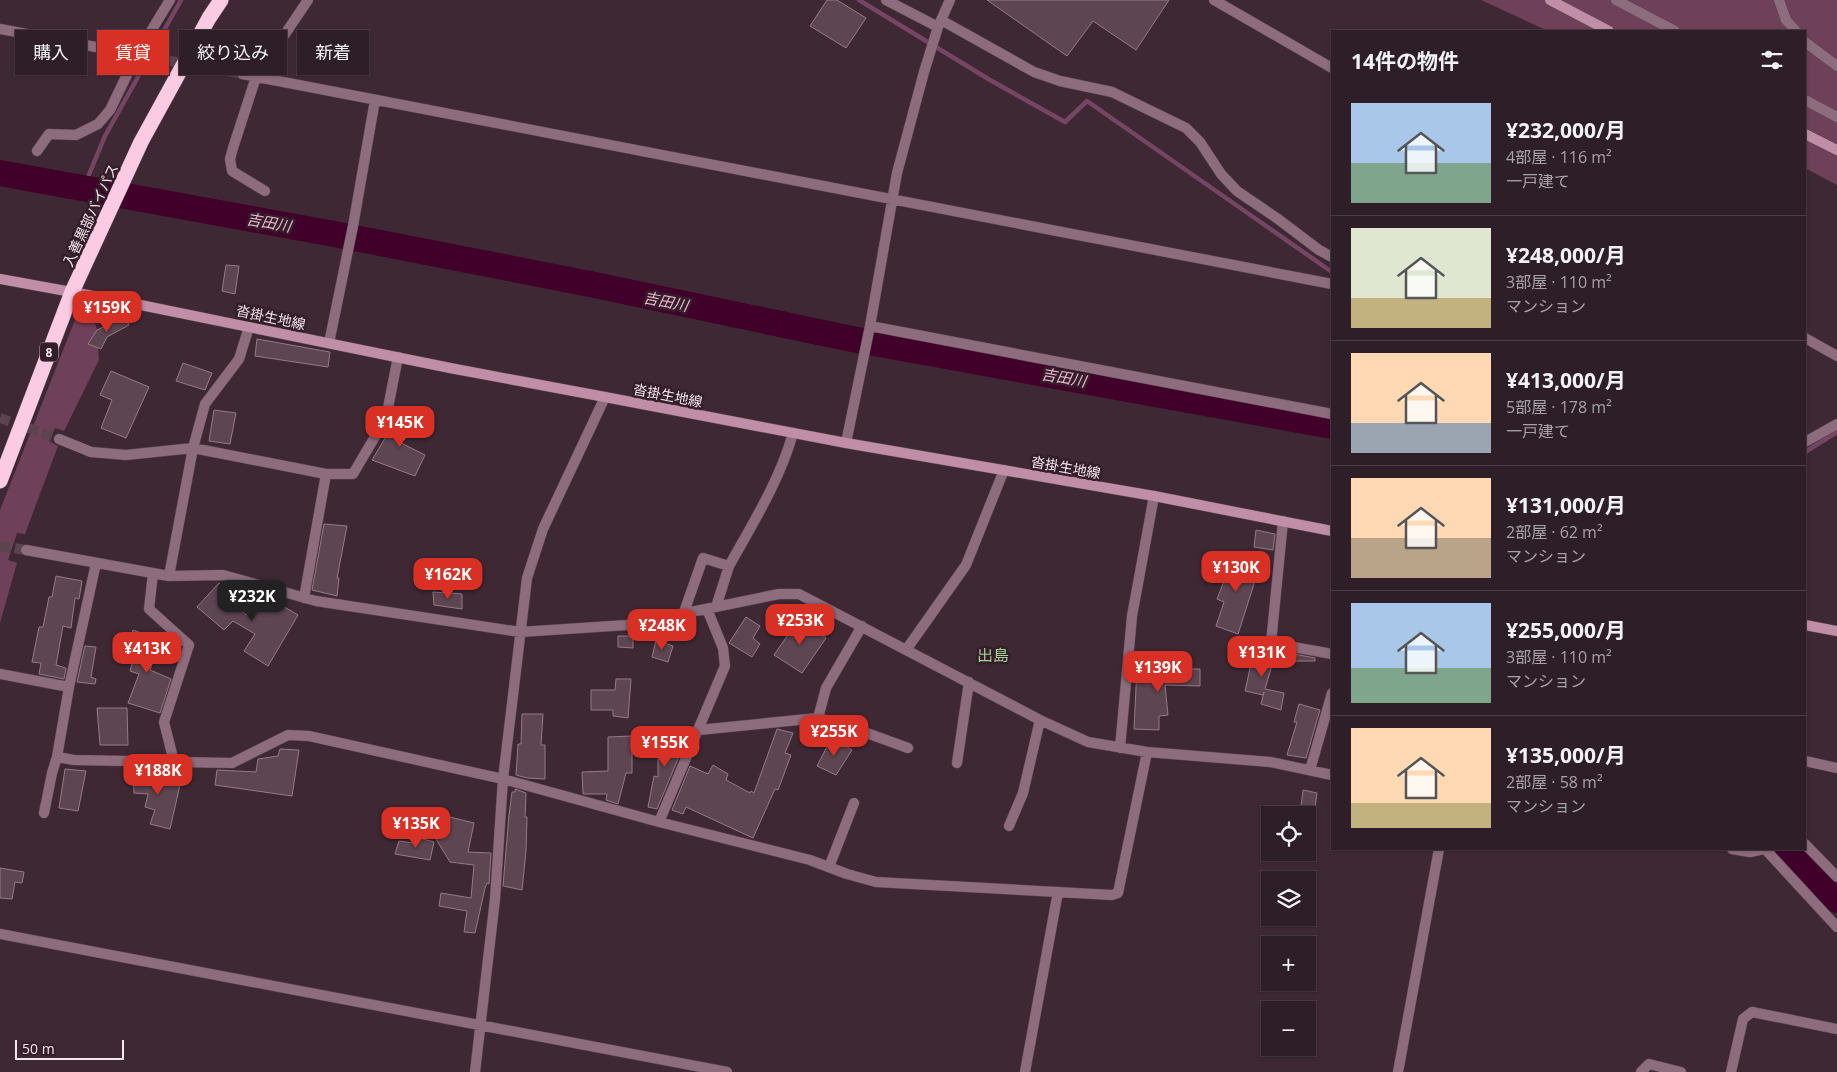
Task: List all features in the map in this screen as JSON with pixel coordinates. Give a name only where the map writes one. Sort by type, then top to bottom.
[{"type":"highway","name":"入善黒部バイパス","points":[[0,481],[72,292],[141,142],[209,18],[221,0]]},
{"type":"main road","points":[[1550,0],[1607,30]]},
{"type":"main road","points":[[1806,134],[1837,150]]},
{"type":"main road","name":"沓掛生地線","points":[[0,279],[793,433],[1154,496],[1331,531]]},
{"type":"main road","points":[[1806,625],[1837,631]]},
{"type":"street","points":[[152,30],[170,0]]},
{"type":"street","points":[[265,190],[232,171],[230,159],[256,77],[308,0]]},
{"type":"street","points":[[886,0],[940,23],[1034,72],[1060,81],[1112,92],[1186,128],[1200,142],[1221,174],[1238,192],[1278,219],[1318,250],[1331,256]]},
{"type":"street","points":[[846,443],[870,327],[897,172],[940,23],[950,0]]},
{"type":"street","points":[[1214,0],[1331,67]]},
{"type":"street","points":[[1616,0],[1673,30]]},
{"type":"street","points":[[1779,0],[1786,20],[1795,30]]},
{"type":"street","points":[[0,29],[97,47]]},
{"type":"street","points":[[1806,43],[1837,66]]},
{"type":"street","points":[[37,151],[49,134],[76,135],[98,124],[110,110],[127,75]]},
{"type":"street","points":[[247,75],[1331,284]]},
{"type":"street","points":[[329,343],[374,100]]},
{"type":"street","points":[[1806,101],[1837,117]]},
{"type":"street","points":[[169,576],[193,448],[205,404],[239,359],[249,327]]},
{"type":"street","points":[[870,327],[1331,414]]},
{"type":"street","points":[[1806,339],[1837,356]]},
{"type":"street","points":[[59,439],[90,452],[126,455],[193,448],[326,474],[354,474],[386,418],[398,357]]},
{"type":"street","points":[[475,1072],[496,900],[503,779],[527,578],[543,529],[605,397]]},
{"type":"street","points":[[1806,441],[1837,424]]},
{"type":"street","points":[[659,822],[725,666],[723,648],[712,608],[730,566],[770,492],[793,433]]},
{"type":"street","points":[[906,650],[966,565],[1004,470]]},
{"type":"street","points":[[304,598],[326,474]]},
{"type":"street","points":[[1120,748],[1132,616],[1154,496]]},
{"type":"street","points":[[1283,521],[1271,643],[1331,654]]},
{"type":"street","points":[[26,550],[169,576],[223,575],[316,601],[520,632],[627,625],[779,594],[799,594],[1040,720],[1088,742],[1147,752],[1270,762],[1331,775]]},
{"type":"street","points":[[683,615],[703,558],[730,566]]},
{"type":"street","points":[[44,813],[96,563]]},
{"type":"street","points":[[153,573],[149,609],[190,645],[164,722],[174,762]]},
{"type":"street","points":[[818,718],[826,688],[862,626]]},
{"type":"street","points":[[0,674],[69,688]]},
{"type":"street","points":[[957,763],[969,682]]},
{"type":"street","points":[[1310,770],[1331,696]]},
{"type":"street","points":[[699,730],[818,718],[842,724],[908,748]]},
{"type":"street","points":[[1009,826],[1023,794],[1040,720]]},
{"type":"street","points":[[57,757],[74,760],[232,763],[288,735],[309,736],[503,779],[659,822],[810,860],[876,882],[1112,895],[1118,893],[1147,752]]},
{"type":"street","points":[[1806,761],[1837,768]]},
{"type":"street","points":[[829,867],[854,803]]},
{"type":"street","points":[[1806,845],[1837,877]]},
{"type":"street","points":[[1398,1072],[1439,850]]},
{"type":"street","points":[[1738,850],[1750,852],[1759,850]]},
{"type":"street","points":[[1765,850],[1837,927]]},
{"type":"street","points":[[1025,1072],[1058,892]]},
{"type":"street","points":[[0,934],[727,1072]]},
{"type":"street","points":[[1731,1072],[1743,1019],[1752,1012],[1837,1029]]},
{"type":"street","points":[[1641,1072],[1649,1064],[1681,1072]]},
{"type":"shaded area","points":[[1481,0],[1837,0],[1837,185],[1806,169],[1806,30],[1546,30]]},
{"type":"shaded area","points":[[92,312],[97,330],[99,360],[64,431],[55,428],[49,441],[58,446],[25,534],[17,533],[8,560],[17,563],[0,623],[0,510],[75,320]]},
{"type":"building","points":[[827,0],[837,0],[866,18],[846,48],[810,26]]},
{"type":"building","points":[[987,0],[1169,0],[1136,50],[1093,21],[1067,56]]},
{"type":"building","points":[[226,265],[239,266],[235,294],[222,291]]},
{"type":"building","points":[[125,317],[129,325],[107,337],[101,349],[88,344],[97,330]]},
{"type":"building","points":[[257,339],[330,352],[328,367],[255,356]]},
{"type":"building","points":[[183,363],[212,373],[205,390],[176,381]]},
{"type":"building","points":[[111,371],[149,387],[126,438],[101,428],[112,400],[100,395]]},
{"type":"building","points":[[214,410],[236,413],[230,444],[209,441]]},
{"type":"building","points":[[402,411],[417,427],[401,443],[425,455],[415,476],[372,460],[393,425],[392,421]]},
{"type":"building","points":[[324,524],[347,526],[337,578],[339,578],[337,596],[312,590]]},
{"type":"building","points":[[1256,530],[1275,534],[1273,550],[1254,547]]},
{"type":"building","points":[[1220,560],[1241,563],[1242,561],[1263,571],[1258,583],[1255,581],[1238,634],[1216,626],[1224,602],[1217,599],[1224,581],[1218,581]]},
{"type":"building","points":[[56,576],[82,581],[79,599],[75,598],[71,628],[63,626],[56,665],[66,668],[64,679],[39,674],[41,663],[32,662],[39,627],[43,627],[49,597],[52,597]]},
{"type":"building","points":[[219,583],[246,615],[259,595],[274,605],[276,602],[298,615],[268,666],[244,651],[255,634],[233,621],[224,630],[197,607]]},
{"type":"building","points":[[433,592],[462,594],[462,609],[434,605]]},
{"type":"building","points":[[746,617],[760,626],[753,638],[760,644],[752,657],[729,643]]},
{"type":"building","points":[[799,619],[826,638],[802,673],[774,655]]},
{"type":"building","points":[[133,630],[160,640],[150,670],[171,679],[160,713],[128,703],[139,674],[130,671],[135,653],[128,650]]},
{"type":"building","points":[[618,636],[633,636],[633,648],[618,647]]},
{"type":"building","points":[[656,640],[673,646],[668,662],[652,657]]},
{"type":"building","points":[[85,646],[96,647],[91,677],[96,679],[95,684],[77,682]]},
{"type":"building","points":[[1247,647],[1275,655],[1265,689],[1284,693],[1281,710],[1261,704],[1264,692],[1263,695],[1245,691],[1251,664],[1244,662]]},
{"type":"building","points":[[1278,651],[1315,658],[1315,661],[1278,661]]},
{"type":"building","points":[[1158,666],[1158,669],[1200,669],[1200,686],[1165,685],[1168,715],[1159,716],[1159,730],[1134,729],[1137,667]]},
{"type":"building","points":[[616,679],[631,679],[628,718],[613,716],[613,710],[591,710],[591,690],[615,690]]},
{"type":"building","points":[[1299,704],[1320,710],[1306,758],[1287,755],[1297,722],[1294,722]]},
{"type":"building","points":[[97,708],[127,708],[128,745],[100,745]]},
{"type":"building","points":[[522,714],[543,714],[541,745],[545,745],[545,779],[516,775],[518,744],[521,744]]},
{"type":"building","points":[[777,729],[793,733],[785,753],[791,755],[778,790],[775,789],[753,838],[686,807],[683,814],[672,810],[690,766],[708,774],[713,765],[728,774],[726,780],[750,793],[751,791],[754,793]]},
{"type":"building","points":[[632,736],[632,773],[626,773],[618,804],[606,800],[607,794],[583,794],[582,772],[608,771],[608,737]]},
{"type":"building","points":[[658,737],[684,740],[683,747],[657,809],[648,807],[654,776],[658,777]]},
{"type":"building","points":[[832,737],[852,750],[836,775],[817,766]]},
{"type":"building","points":[[280,749],[299,750],[292,796],[215,785],[217,770],[256,772],[258,759],[278,756]]},
{"type":"building","points":[[65,769],[86,771],[78,811],[59,808]]},
{"type":"building","points":[[153,772],[171,776],[171,783],[180,785],[170,829],[150,824],[155,810],[145,807],[148,794],[134,793],[133,773],[153,775]]},
{"type":"building","points":[[515,789],[526,793],[526,851],[522,890],[503,886],[509,815],[512,792],[515,792]]},
{"type":"building","points":[[1303,790],[1317,793],[1315,806],[1301,806]]},
{"type":"building","points":[[430,812],[474,823],[468,852],[491,853],[489,884],[487,883],[485,888],[475,933],[464,932],[467,911],[439,906],[441,893],[471,898],[474,865],[450,862],[428,826]]},
{"type":"building","points":[[416,837],[434,842],[430,860],[395,854],[399,841],[413,843]]},
{"type":"building","points":[[0,868],[24,872],[22,883],[15,882],[12,899],[0,898]]},
{"type":"waterway","points":[[83,189],[105,136],[181,0]]},
{"type":"waterway","points":[[859,0],[990,80],[1065,122],[1087,101],[1331,271]]},
{"type":"waterway","name":"吉田川","points":[[0,173],[334,234],[585,283],[852,339],[1331,426]]},
{"type":"waterway","points":[[1806,451],[1837,432]]},
{"type":"waterway","name":"吉田川","points":[[1789,850],[1837,900]]},
{"type":"tunnel","points":[[169,61],[179,63]]},
{"type":"tunnel","points":[[0,418],[59,439]]},
{"type":"tunnel","points":[[0,546],[26,550]]},
{"type":"district","name":"出島","points":[[993,655]]}]
